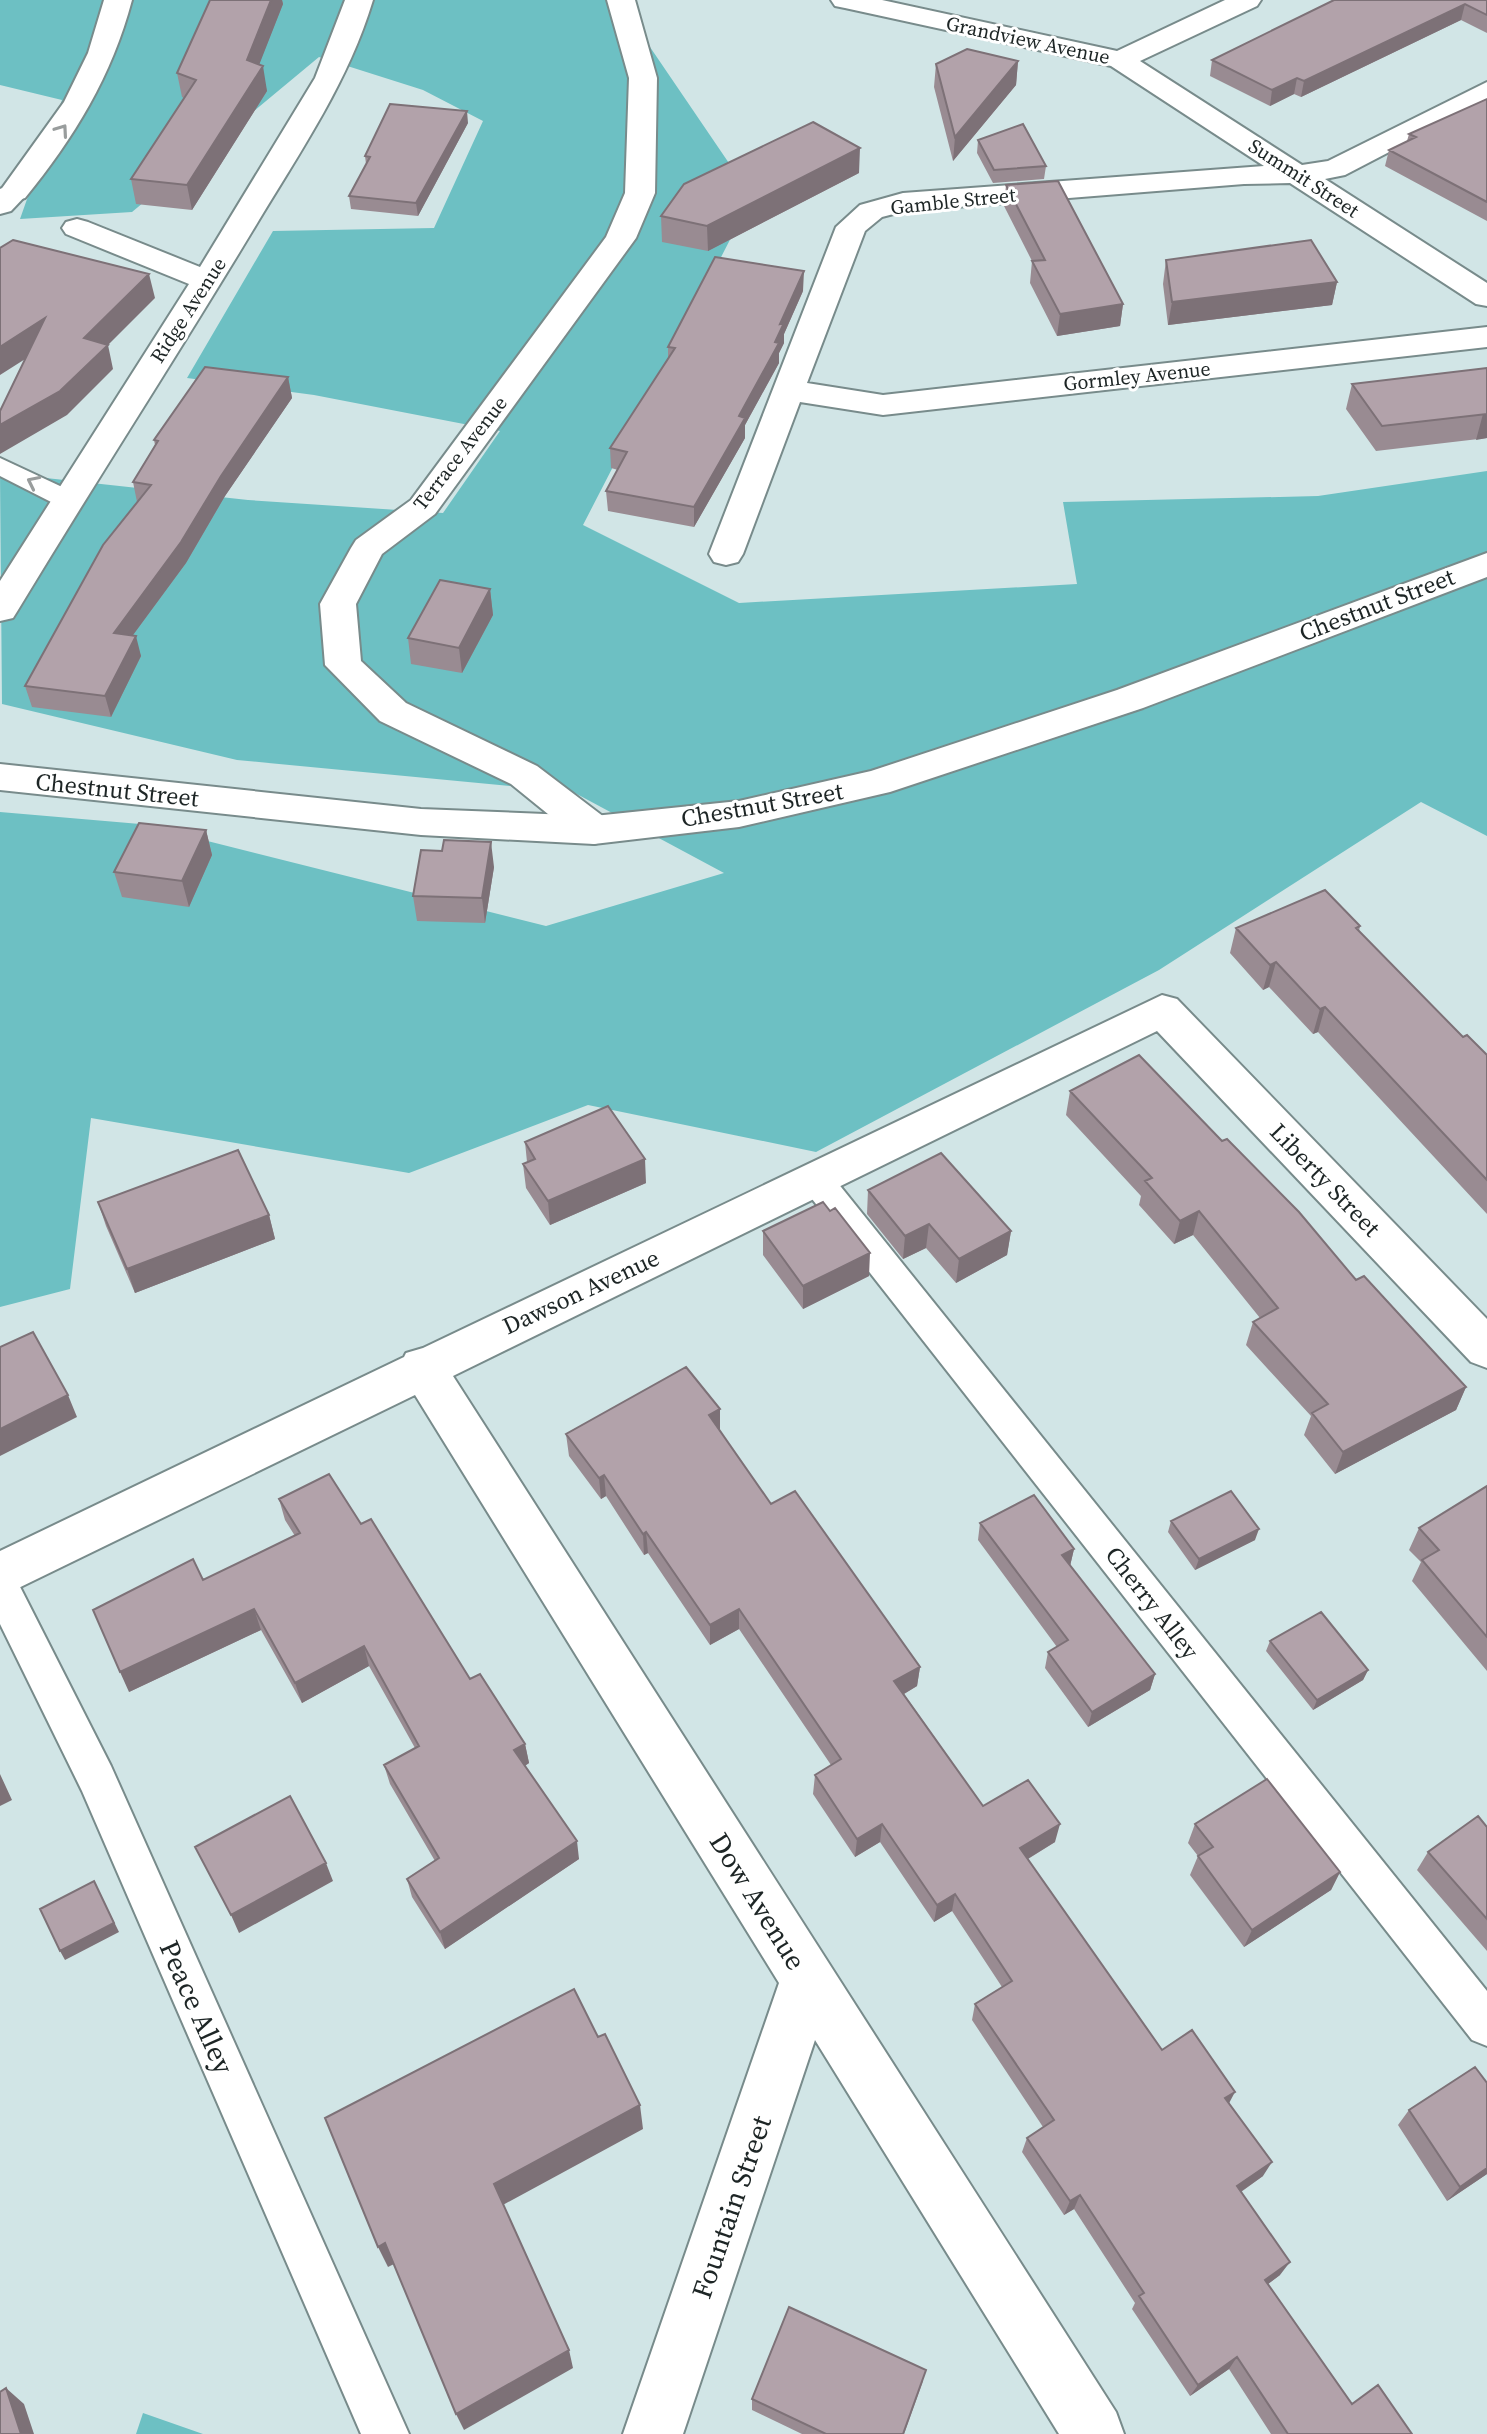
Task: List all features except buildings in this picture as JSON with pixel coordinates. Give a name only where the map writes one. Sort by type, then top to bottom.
[{"type":"main road","points":[[5,194],[68,122],[88,88],[104,54],[118,0]]},
{"type":"main road","name":"Ridge Avenue","points":[[0,610],[66,499],[208,281],[325,85],[351,32],[359,0]]},
{"type":"main road","name":"Terrace Avenue","points":[[594,830],[524,775],[393,712],[343,665],[338,604],[368,548],[423,507],[621,238],[640,193],[643,78],[621,0]]},
{"type":"main road","name":"Grandview Avenue","points":[[845,0],[1120,60],[1247,0]]},
{"type":"main road","name":"Summit Street","points":[[1120,60],[1487,297]]},
{"type":"main road","name":"Gamble Street","points":[[726,554],[851,227],[871,211],[903,202],[1335,169],[1487,90]]},
{"type":"main road","points":[[77,228],[208,281]]},
{"type":"main road","name":"Gormley Avenue","points":[[787,390],[883,405],[1487,337]]},
{"type":"main road","name":"Chestnut Street","points":[[0,777],[421,822],[594,830],[739,814],[877,783],[1130,699],[1487,564]]},
{"type":"main road","name":"Dawson Avenue","points":[[0,1575],[422,1367],[817,1181],[1162,1010]]},
{"type":"main road","name":"Liberty Street","points":[[1162,1010],[1487,1349]]},
{"type":"main road","name":"Dow Avenue","points":[[422,1367],[1094,2434]]},
{"type":"main road","name":"Fountain Street","points":[[653,2434],[808,1979]]},
{"type":"lane","points":[[0,466],[66,499]]},
{"type":"lane","name":"Cherry Alley","points":[[817,1181],[1487,2025]]},
{"type":"lane","name":"Peace Alley","points":[[0,1585],[97,1779],[385,2434]]},
{"type":"shaded area","points":[[0,0],[618,0],[752,197],[583,525],[739,603],[1077,584],[1063,502],[1318,496],[1487,471],[1487,836],[1421,802],[1159,970],[816,1152],[588,1105],[409,1173],[91,1118],[70,1289],[0,1307],[0,812],[140,824],[546,926],[724,873],[573,792],[237,760],[2,704],[0,473],[248,500],[443,513],[500,431],[314,395],[187,378],[273,231],[434,228],[483,121],[423,90],[319,57],[132,212],[20,219],[62,100],[0,85]]},
{"type":"shaded area","points":[[143,2413],[203,2434],[136,2434]]}]
